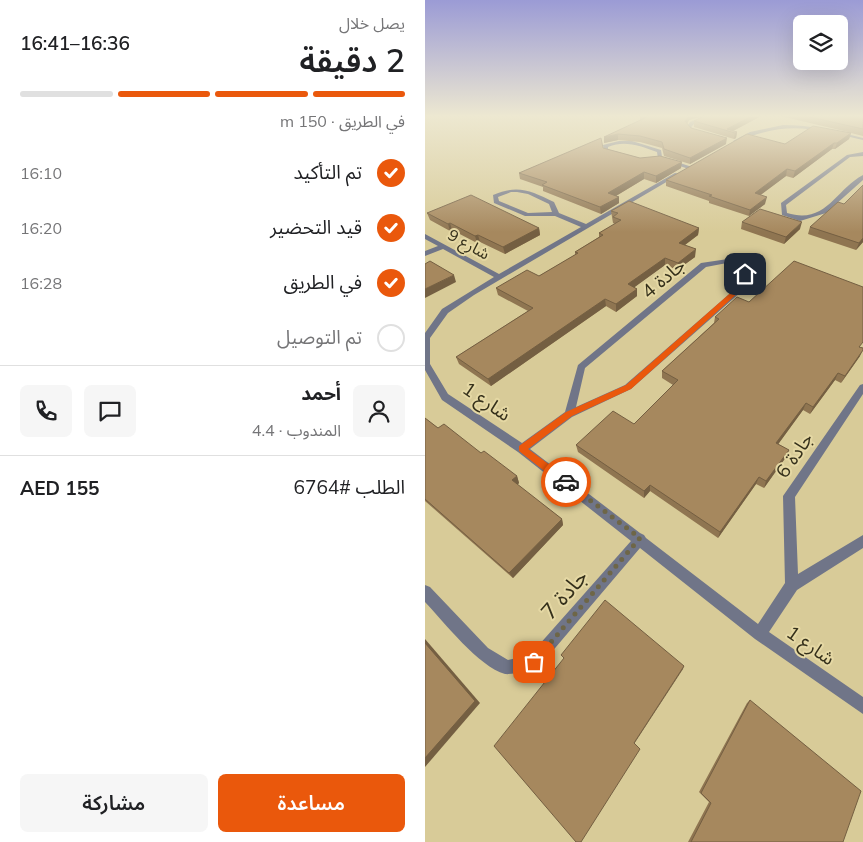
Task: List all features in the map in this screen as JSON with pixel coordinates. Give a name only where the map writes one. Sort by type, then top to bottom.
[{"type":"street","points":[[618,154],[624,156]]},
{"type":"street","points":[[651,159],[661,158],[660,154]]},
{"type":"street","points":[[861,154],[849,156],[783,204],[784,214],[800,219],[824,212],[863,177]]},
{"type":"street","name":"شارع 1","points":[[661,158],[693,165],[499,277],[445,311],[426,338],[426,364],[445,397],[522,449],[640,538],[761,634],[863,706]]},
{"type":"street","points":[[556,214],[552,203],[521,190],[507,190],[495,196],[496,202],[527,215],[556,214],[587,227]]},
{"type":"street","name":"شارع 9","points":[[425,236],[499,277]]},
{"type":"street","points":[[425,254],[443,246]]},
{"type":"street","name":"جادة 4","points":[[522,449],[569,414],[628,387],[747,282],[742,266],[728,262],[704,265],[581,367],[569,414]]},
{"type":"street","name":"جادة 6","points":[[792,585],[789,496],[863,386]]},
{"type":"street","name":"جادة 7","points":[[425,592],[483,653],[507,667],[534,662],[640,538]]},
{"type":"street","points":[[761,634],[792,585],[863,541]]},
{"type":"building","points":[[563,154],[626,154],[640,158],[660,156],[682,162],[656,176],[644,172],[608,193],[619,197],[600,207],[542,185],[547,182],[519,173]]},
{"type":"building","points":[[679,154],[697,154],[690,158]]},
{"type":"building","points":[[711,154],[818,154],[795,171],[787,169],[755,193],[767,197],[750,210],[666,180]]},
{"type":"building","points":[[863,185],[863,238],[859,243],[810,227],[838,202],[844,204]]},
{"type":"building","points":[[471,195],[539,228],[503,247],[427,213]]},
{"type":"building","points":[[629,201],[699,228],[679,243],[696,249],[678,263],[665,258],[628,284],[637,289],[616,304],[605,299],[488,379],[456,357],[533,308],[496,288],[527,270],[539,276],[578,253],[575,252],[603,235],[599,233],[621,220],[613,217],[618,213],[611,211]]},
{"type":"building","points":[[760,209],[802,222],[786,237],[742,222]]},
{"type":"building","points":[[430,261],[454,275],[425,289],[425,264]]},
{"type":"building","points":[[794,261],[863,287],[863,342],[859,347],[863,348],[863,350],[845,376],[838,373],[813,407],[806,403],[776,443],[789,450],[766,481],[759,477],[720,532],[650,485],[644,491],[576,445],[613,411],[634,424],[678,380],[662,371],[719,319],[715,317],[737,297],[749,302]]},
{"type":"building","points":[[425,418],[438,428],[444,424],[481,453],[484,451],[517,476],[512,480],[562,519],[509,573],[425,499]]},
{"type":"building","points":[[605,600],[684,666],[634,743],[640,749],[581,842],[576,842],[494,746],[564,658],[561,655]]},
{"type":"building","points":[[425,643],[475,701],[425,758]]},
{"type":"building","points":[[750,700],[861,791],[843,842],[691,842],[711,803],[701,793]]},
{"type":"way so far","points":[[534,662],[640,538],[566,482]]},
{"type":"route","points":[[566,482],[522,449],[569,414],[628,387],[747,282],[745,274]]}]
